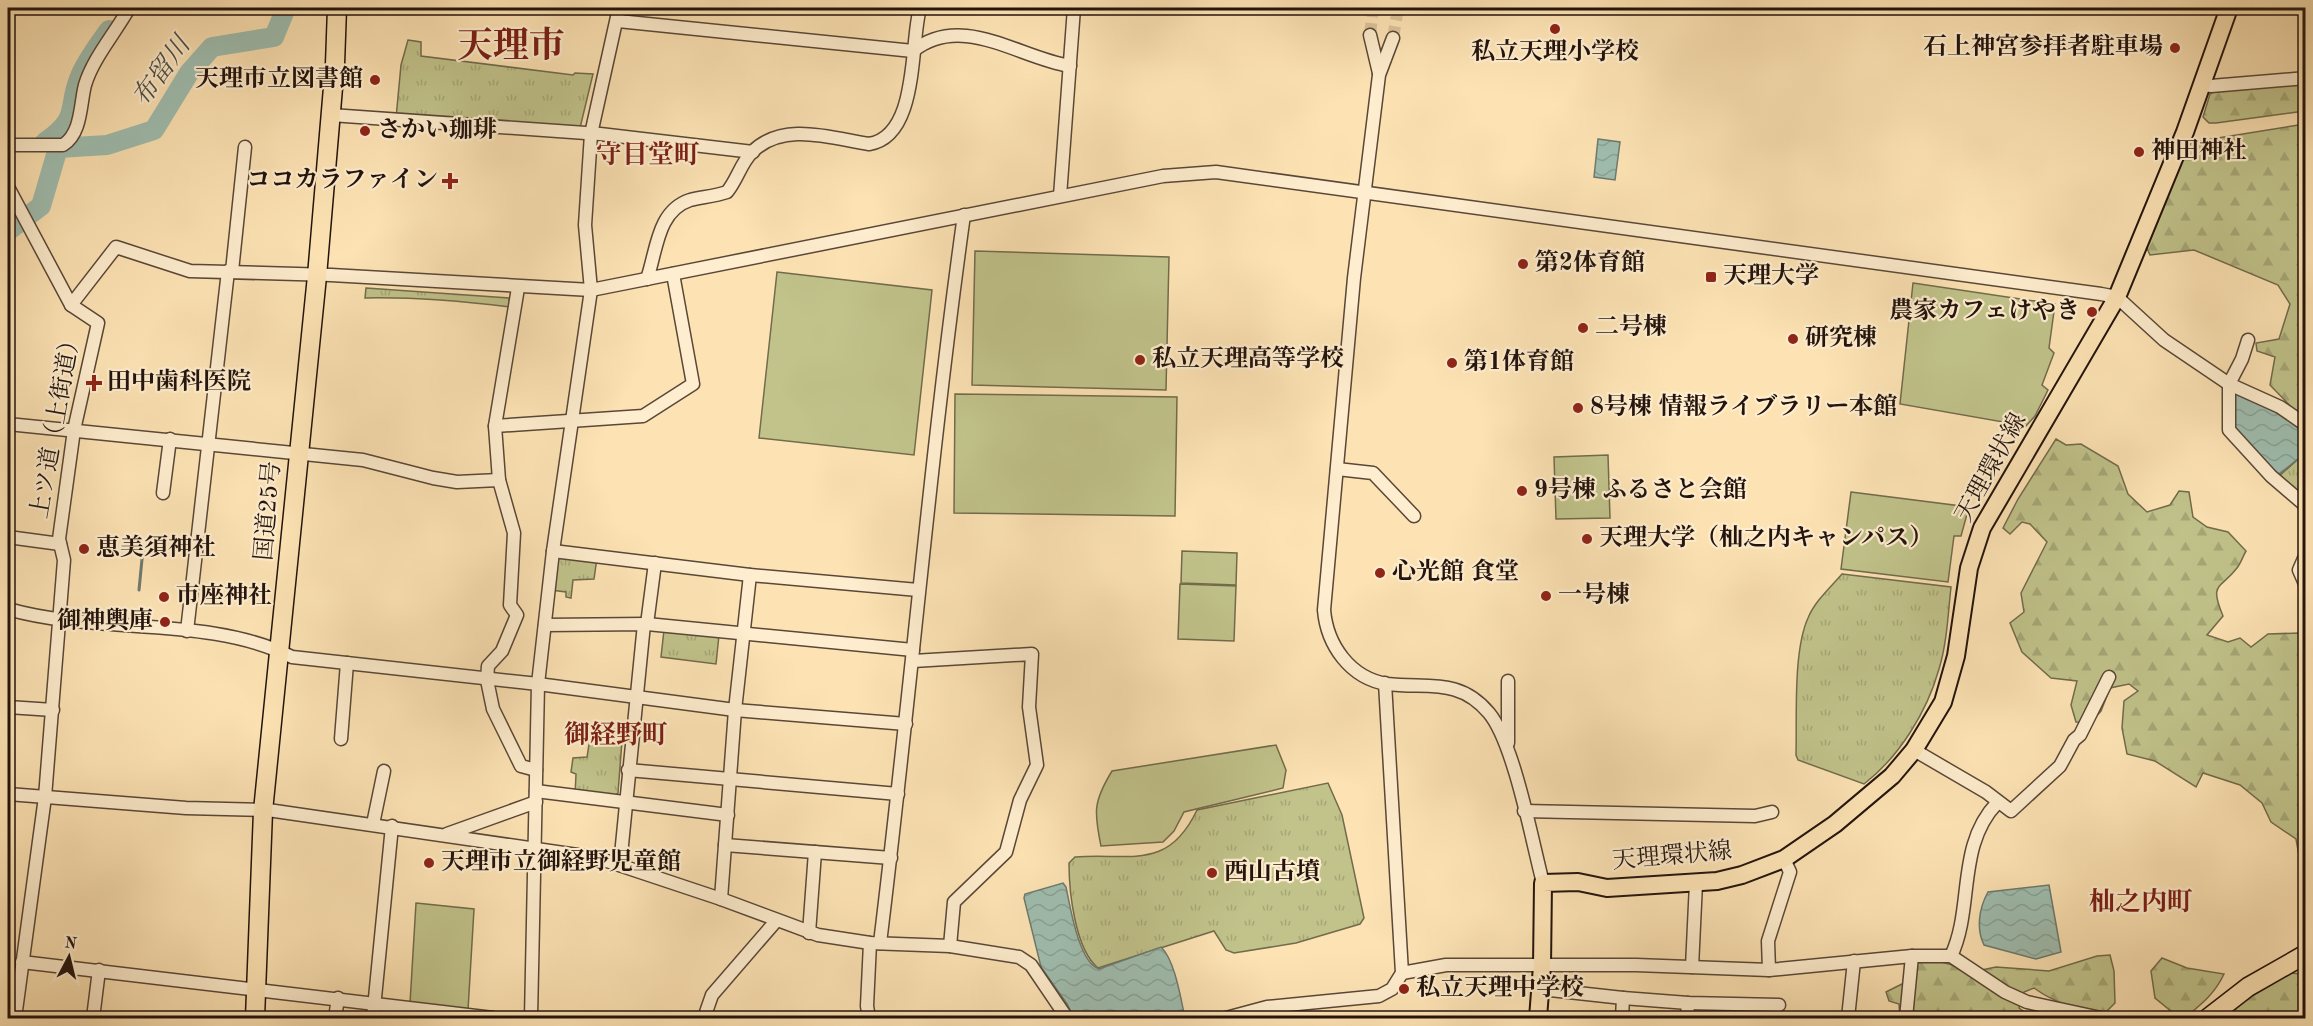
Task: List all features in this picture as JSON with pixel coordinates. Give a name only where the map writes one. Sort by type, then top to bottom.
[{"type":"highway","name":"国道25号","points":[[255,1018],[263,810],[317,276],[331,115],[337,8]]},
{"type":"highway","points":[[2208,1018],[2248,987],[2306,954]]},
{"type":"main road","name":"天理環状線","points":[[1543,883],[1578,882],[1607,888],[1696,883],[1742,875],[1784,859],[1806,846],[1892,776],[1914,750],[1943,702],[1951,680],[1969,568],[1982,528],[2117,297],[2185,132],[2229,8]]},
{"type":"main road","points":[[1538,1018],[1542,966],[1543,883]]},
{"type":"street","points":[[8,145],[63,145],[69,141],[78,123],[90,74],[129,8]]},
{"type":"street","points":[[531,1018],[538,684],[553,551],[591,290],[585,225],[591,134],[618,21],[619,8]]},
{"type":"street","points":[[647,279],[662,228],[670,211],[690,201],[727,192],[753,152],[788,133],[876,143],[891,130],[905,108],[920,8]]},
{"type":"street","points":[[1060,196],[1074,8]]},
{"type":"street","points":[[618,21],[913,51],[933,38],[977,36],[1046,62],[1070,66]]},
{"type":"street","points":[[1370,35],[1379,75]]},
{"type":"street","points":[[1393,38],[1379,75],[1364,194],[1324,610],[1326,626],[1333,645],[1346,662],[1360,673],[1385,683],[1441,685],[1458,690],[1477,701],[1489,714],[1499,729],[1508,754],[1543,883]]},
{"type":"street","points":[[2201,84],[2211,87],[2306,78]]},
{"type":"street","points":[[331,115],[591,134],[753,152]]},
{"type":"street","points":[[187,631],[245,147]]},
{"type":"street","points":[[71,305],[116,247],[190,271],[399,278],[518,288],[591,290],[1163,176],[1216,172],[1364,194],[2079,288],[2117,297],[2164,340],[2229,384],[2280,407],[2306,425]]},
{"type":"street","name":"上ツ道（上街道）","points":[[8,187],[71,305],[98,323],[74,430],[60,544],[64,560],[45,796],[15,1018]]},
{"type":"street","points":[[869,1018],[867,1006],[875,943],[891,858],[918,590],[964,215]]},
{"type":"street","points":[[495,426],[643,416],[693,384],[672,274]]},
{"type":"street","points":[[518,288],[495,426],[499,480],[514,533],[510,605],[517,615],[502,651],[488,666],[488,680],[493,709],[520,766],[536,770]]},
{"type":"street","points":[[2248,340],[2242,359],[2229,384],[2229,430],[2271,476],[2306,506]]},
{"type":"street","points":[[8,424],[209,442],[298,455],[363,460],[458,482],[499,480]]},
{"type":"street","points":[[163,493],[170,439]]},
{"type":"street","points":[[1337,468],[1373,473],[1414,516]]},
{"type":"street","points":[[8,537],[60,544]]},
{"type":"street","points":[[553,551],[750,575],[918,590]]},
{"type":"street","points":[[2306,554],[2299,570],[2306,586]]},
{"type":"street","points":[[620,865],[635,697],[655,563]]},
{"type":"street","points":[[721,899],[735,710],[750,575]]},
{"type":"street","points":[[8,609],[59,621],[187,631],[271,646],[292,657],[538,684],[735,710],[906,724]]},
{"type":"street","points":[[545,625],[645,624],[742,633],[913,655],[1032,654],[1029,707],[1037,765],[1020,800],[1006,852],[954,902],[950,946]]},
{"type":"street","points":[[341,740],[347,663]]},
{"type":"street","points":[[1914,750],[1986,792],[2011,812],[2060,766],[2074,740],[2080,735],[2109,677]]},
{"type":"street","points":[[1508,681],[1508,754]]},
{"type":"street","points":[[1226,1018],[1267,1007],[1379,996],[1392,989],[1402,973],[1385,683]]},
{"type":"street","points":[[8,707],[53,710]]},
{"type":"street","points":[[628,770],[731,782],[898,794]]},
{"type":"street","points":[[374,824],[384,771]]},
{"type":"street","points":[[8,794],[186,808],[263,810],[392,826],[579,854],[620,865],[721,899],[809,933],[875,943],[950,946],[1020,957],[1031,965],[1067,1018]]},
{"type":"street","points":[[444,835],[536,796],[625,802],[728,815]]},
{"type":"street","points":[[1951,956],[1960,936],[1965,881],[1970,858],[1986,814],[1997,803]]},
{"type":"street","points":[[1524,811],[1755,816],[1772,812]]},
{"type":"street","points":[[373,1018],[392,826]]},
{"type":"street","points":[[725,845],[891,858]]},
{"type":"street","points":[[809,933],[814,852]]},
{"type":"street","points":[[1769,970],[1768,941],[1790,872],[1784,859]]},
{"type":"street","points":[[1692,967],[1696,883]]},
{"type":"street","points":[[704,1018],[712,995],[777,921]]},
{"type":"street","points":[[1402,973],[1446,965],[1692,967],[1769,970],[1912,956],[1951,956],[2005,992],[2027,1002],[2101,1018]]},
{"type":"street","points":[[1906,1018],[1912,956]]},
{"type":"street","points":[[1848,1018],[1854,961]]},
{"type":"street","points":[[22,962],[376,1002],[446,1015],[494,1018]]},
{"type":"street","points":[[93,1018],[99,970]]},
{"type":"street","points":[[1541,989],[1688,1003],[1779,1005]]},
{"type":"street","points":[[335,1018],[338,998]]},
{"type":"street","points":[[1622,1018],[1623,998]]},
{"type":"street","points":[[1687,1018],[1688,1003]]},
{"type":"green space","points":[[408,40],[421,42],[421,56],[573,75],[575,73],[593,74],[580,128],[396,118],[401,65]]},
{"type":"green space","points":[[2305,84],[2305,111],[2216,123],[2209,123],[2203,117],[2210,94],[2215,91]]},
{"type":"green space","points":[[2305,124],[2305,421],[2270,385],[2275,357],[2257,351],[2256,343],[2279,339],[2290,304],[2278,285],[2194,250],[2150,255],[2145,244],[2183,147],[2193,142]]},
{"type":"green space","points":[[975,251],[1169,257],[1166,390],[972,385]]},
{"type":"green space","points":[[777,272],[932,290],[914,455],[759,438]]},
{"type":"green space","points":[[1913,283],[2055,304],[2049,348],[2054,353],[2042,385],[2048,390],[2035,416],[2026,426],[1900,404]]},
{"type":"green space","points":[[366,288],[509,298],[510,307],[438,300],[365,298]]},
{"type":"green space","points":[[955,394],[1177,397],[1175,516],[954,513]]},
{"type":"green space","points":[[2056,439],[2066,445],[2081,444],[2118,466],[2128,494],[2147,512],[2170,505],[2179,491],[2189,492],[2193,517],[2207,527],[2228,532],[2246,551],[2237,568],[2218,588],[2217,597],[2223,616],[2207,635],[2228,642],[2240,638],[2251,647],[2268,634],[2300,633],[2305,635],[2305,866],[2300,861],[2296,839],[2271,822],[2262,803],[2240,785],[2203,773],[2196,787],[2155,761],[2127,754],[2122,728],[2124,701],[2138,691],[2129,684],[2110,688],[2101,711],[2090,723],[2076,722],[2071,705],[2077,681],[2051,678],[2022,652],[2010,623],[2024,612],[2021,593],[2047,542],[2030,524],[2022,522],[2010,534],[2003,528],[2018,499]]},
{"type":"green space","points":[[2305,453],[2305,501],[2278,477]]},
{"type":"green space","points":[[1608,455],[1610,518],[1556,519],[1554,457]]},
{"type":"green space","points":[[1851,492],[1969,507],[1961,536],[1954,536],[1948,582],[1841,569]]},
{"type":"green space","points":[[1182,551],[1237,553],[1236,585],[1181,583]]},
{"type":"green space","points":[[555,553],[597,558],[594,579],[573,580],[571,598],[566,597],[566,592],[551,590]]},
{"type":"green space","points":[[1842,574],[1951,587],[1944,649],[1927,701],[1900,747],[1889,761],[1864,784],[1798,760],[1796,755],[1798,666],[1803,632],[1815,606]]},
{"type":"green space","points":[[1180,584],[1236,586],[1234,641],[1178,639]]},
{"type":"green space","points":[[664,630],[719,635],[716,664],[661,657]]},
{"type":"green space","points":[[623,728],[618,793],[612,799],[575,795],[576,774],[571,772],[573,758],[587,757],[591,732]]},
{"type":"green space","points":[[1276,745],[1286,770],[1283,788],[1184,812],[1174,831],[1163,842],[1101,846],[1096,816],[1098,799],[1112,771]]},
{"type":"green space","name":"西山古墳","points":[[1328,783],[1342,815],[1364,918],[1360,924],[1296,943],[1234,953],[1226,950],[1214,931],[1098,968],[1090,959],[1079,934],[1072,904],[1069,863],[1075,857],[1146,855],[1160,851],[1174,843],[1186,829],[1197,810]]},
{"type":"green space","points":[[416,903],[474,909],[468,1010],[410,1003]]},
{"type":"green space","points":[[2110,955],[2114,971],[2115,1003],[2104,1014],[2068,1005],[2034,988],[2024,992],[2019,1008],[2033,1018],[1900,1018],[1899,1004],[1889,1001],[1886,992],[1906,982],[1907,968],[1922,962],[1937,961],[1952,965],[1967,973],[1996,967],[2049,971],[2097,956]]},
{"type":"green space","points":[[2162,958],[2187,968],[2224,974],[2213,992],[2198,1007],[2187,1016],[2177,1016],[2155,998],[2151,971]]},
{"type":"green space","points":[[2288,973],[2305,974],[2305,1018],[2223,1018],[2241,1002]]},
{"type":"water","points":[[1598,139],[1620,142],[1615,180],[1594,177]]},
{"type":"water","points":[[2232,391],[2280,415],[2305,434],[2305,453],[2277,476],[2237,432],[2231,418]]},
{"type":"water","points":[[1063,883],[1081,945],[1092,965],[1099,969],[1161,947],[1174,970],[1185,1018],[1074,1018],[1041,967],[1024,898],[1025,894]]},
{"type":"water","points":[[2049,885],[2061,952],[2036,959],[1984,945],[1980,932],[1980,918],[1982,905],[1988,892]]},
{"type":"waterway","name":"布留川","points":[[58,148],[107,145],[154,130],[189,73],[212,47],[274,37],[286,8]]},
{"type":"waterway","points":[[45,142],[57,133],[69,118],[81,74],[109,30]]},
{"type":"waterway","name":"布留川","points":[[8,231],[41,206],[58,148]]},
{"type":"waterway","points":[[139,590],[143,549]]},
{"type":"tunnel","points":[[1370,35],[1373,8]]},
{"type":"tunnel","points":[[1393,38],[1398,8]]},
{"type":"place","name":"私立天理小学校","points":[[1555,29]]},
{"type":"place","name":"石上神宮参拝者駐車場","points":[[2175,48]]},
{"type":"place","name":"天理市立図書館","points":[[375,80]]},
{"type":"place","name":"さかい珈琲","points":[[365,131]]},
{"type":"place","name":"神田神社","points":[[2139,152]]},
{"type":"place","name":"ココカラファイン","points":[[450,181]]},
{"type":"place","name":"第2体育館","points":[[1523,264]]},
{"type":"place","name":"天理大学","points":[[1711,277]]},
{"type":"place","name":"農家カフェけやき","points":[[2092,312]]},
{"type":"place","name":"二号棟","points":[[1583,328]]},
{"type":"place","name":"研究棟","points":[[1793,339]]},
{"type":"place","name":"私立天理高等学校","points":[[1140,360]]},
{"type":"place","name":"第1体育館","points":[[1452,363]]},
{"type":"place","name":"田中歯科医院","points":[[94,383]]},
{"type":"place","name":"8号棟 情報ライブラリー本館","points":[[1578,408]]},
{"type":"place","name":"9号棟 ふるさと会館","points":[[1522,491]]},
{"type":"place","name":"天理大学（杣之内キャンパス）","points":[[1587,539]]},
{"type":"place","name":"恵美須神社","points":[[84,549]]},
{"type":"place","name":"心光館 食堂","points":[[1380,573]]},
{"type":"place","name":"一号棟","points":[[1546,596]]},
{"type":"place","name":"市座神社","points":[[164,597]]},
{"type":"place","name":"御神輿庫","points":[[165,622]]},
{"type":"place","name":"天理市立御経野児童館","points":[[429,863]]},
{"type":"place","name":"西山古墳","points":[[1212,873]]},
{"type":"place","name":"私立天理中学校","points":[[1404,989]]},
{"type":"district","name":"天理市","points":[[511,48]]},
{"type":"district","name":"守目堂町","points":[[648,156]]},
{"type":"district","name":"御経野町","points":[[616,736]]},
{"type":"district","name":"杣之内町","points":[[2141,903]]}]
